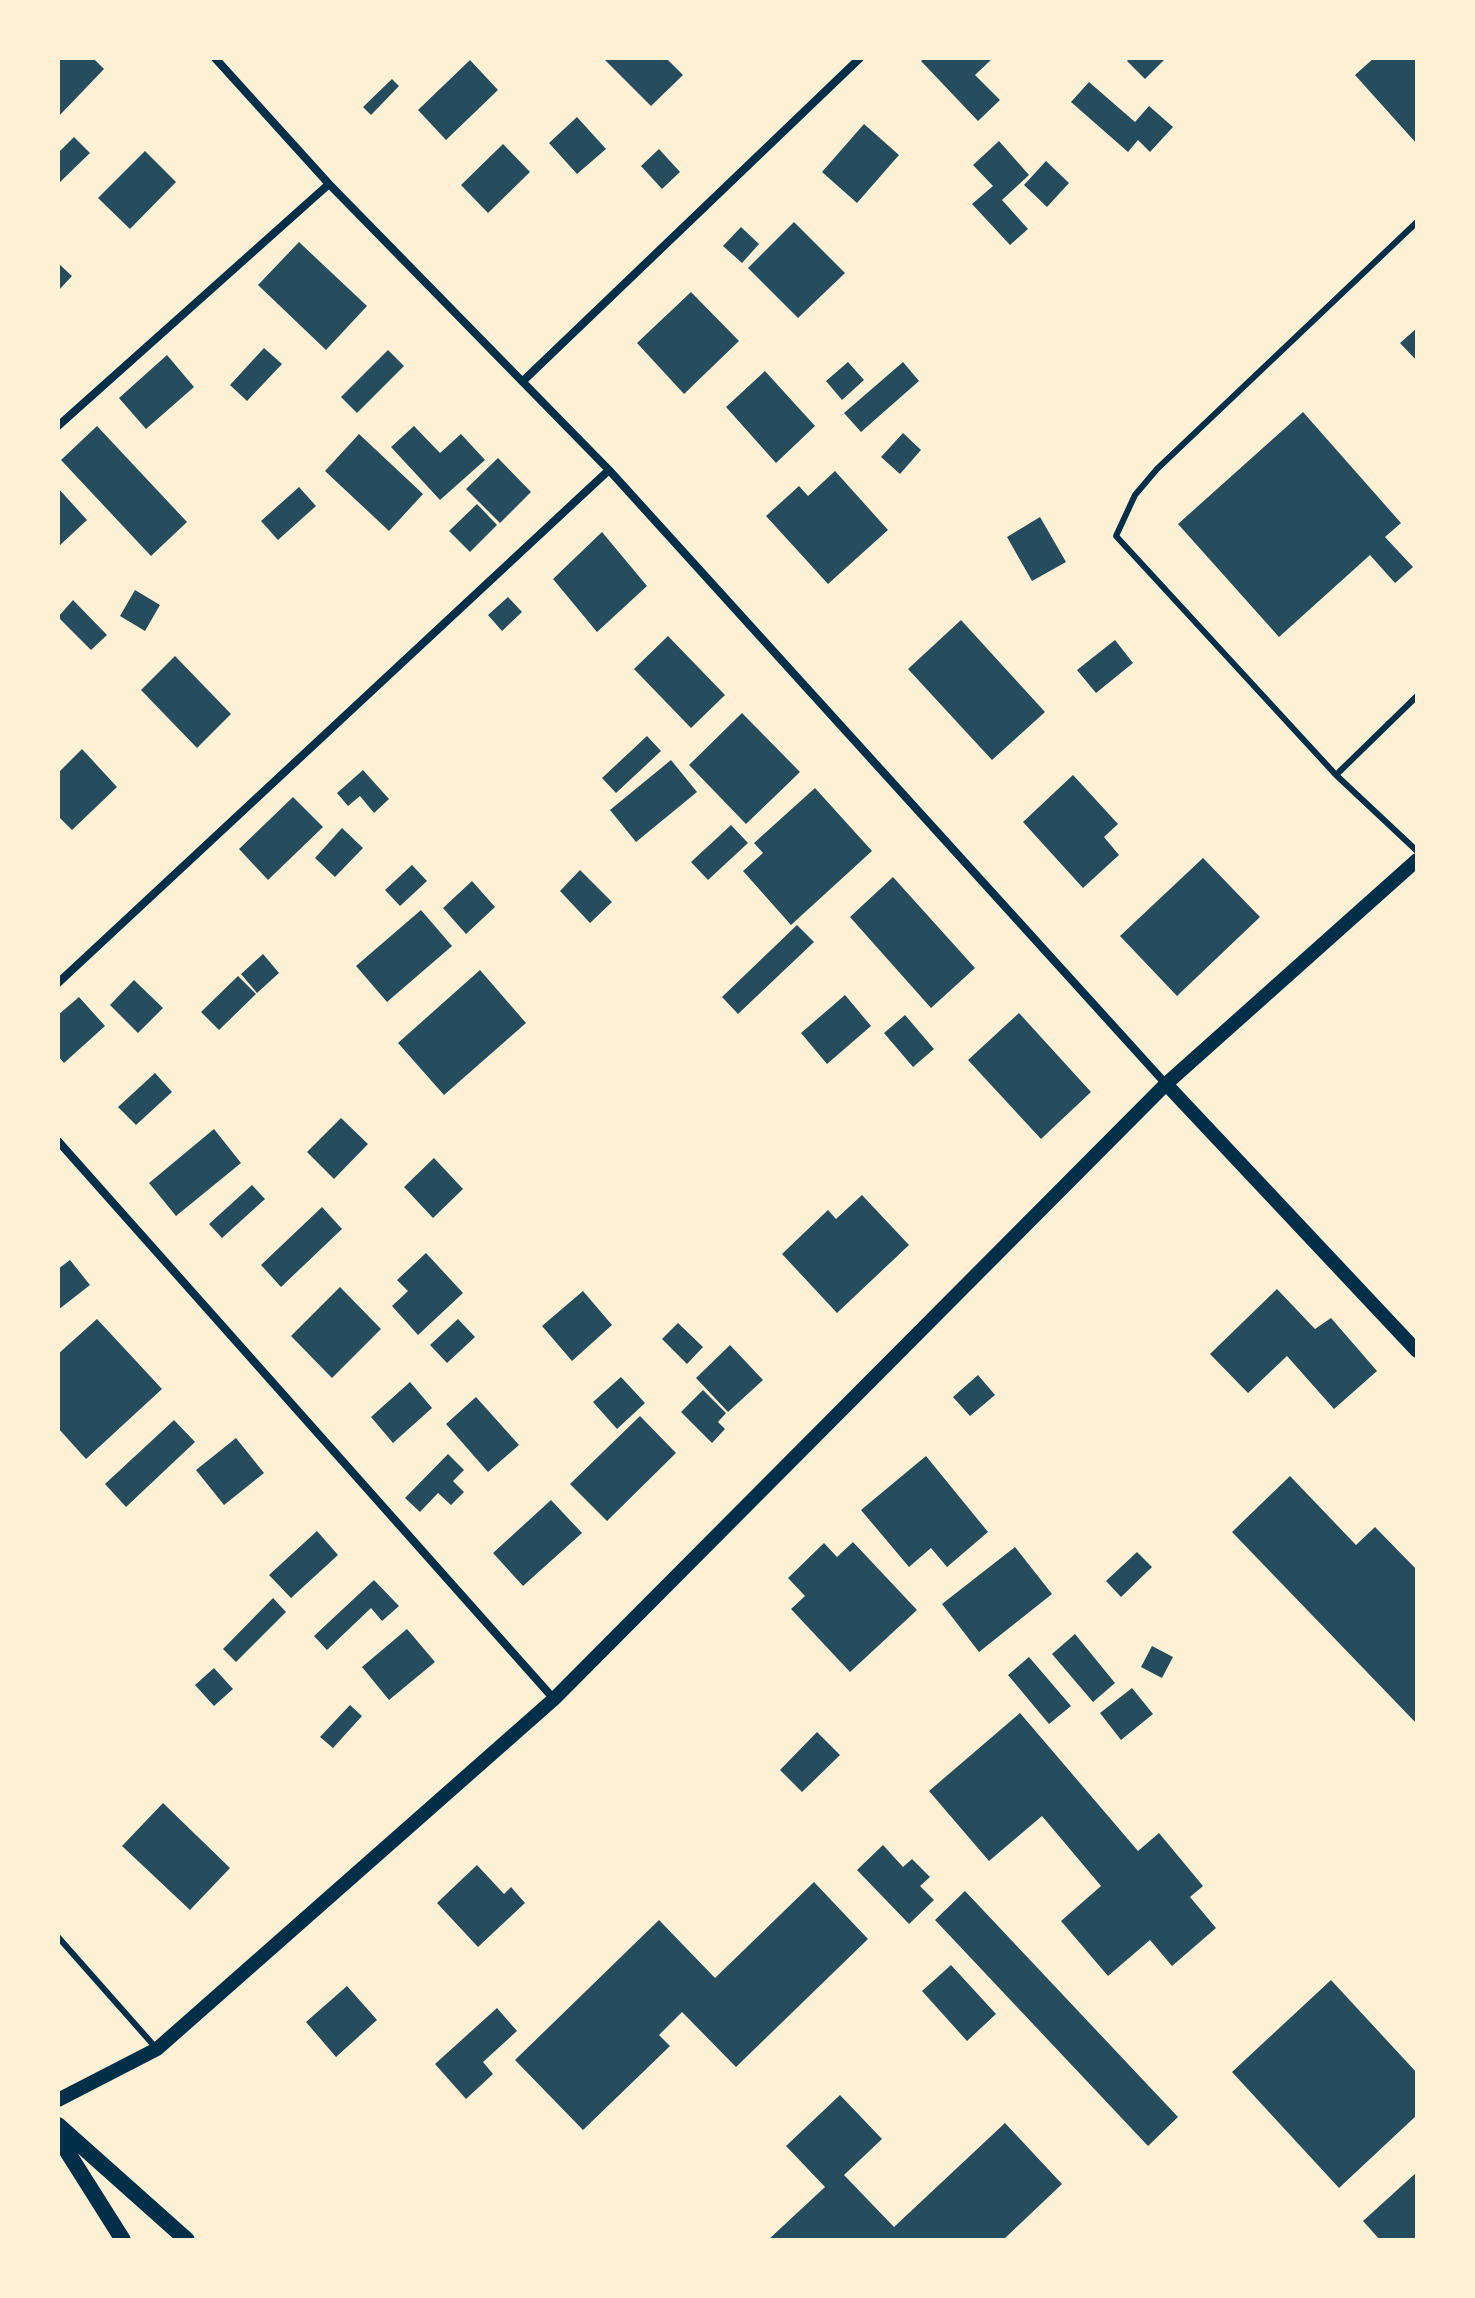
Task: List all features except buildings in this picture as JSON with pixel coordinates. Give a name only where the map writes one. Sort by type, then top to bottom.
[{"type":"main road","points":[[58,2125],[187,2240]]},
{"type":"main road","points":[[58,2137],[123,2240]]},
{"type":"street","points":[[215,58],[329,184],[609,470],[1166,1084],[1417,1351]]},
{"type":"street","points":[[523,381],[860,58]]},
{"type":"street","points":[[58,426],[329,184]]},
{"type":"street","points":[[58,983],[609,470]]},
{"type":"street","points":[[58,2100],[157,2049],[554,1699],[1166,1084],[1417,860]]},
{"type":"street","points":[[58,1141],[554,1699]]},
{"type":"lane","points":[[1417,222],[1157,469],[1135,495],[1116,536],[1336,775],[1417,851]]},
{"type":"lane","points":[[1336,775],[1417,696]]},
{"type":"lane","points":[[58,1937],[157,2049]]}]
